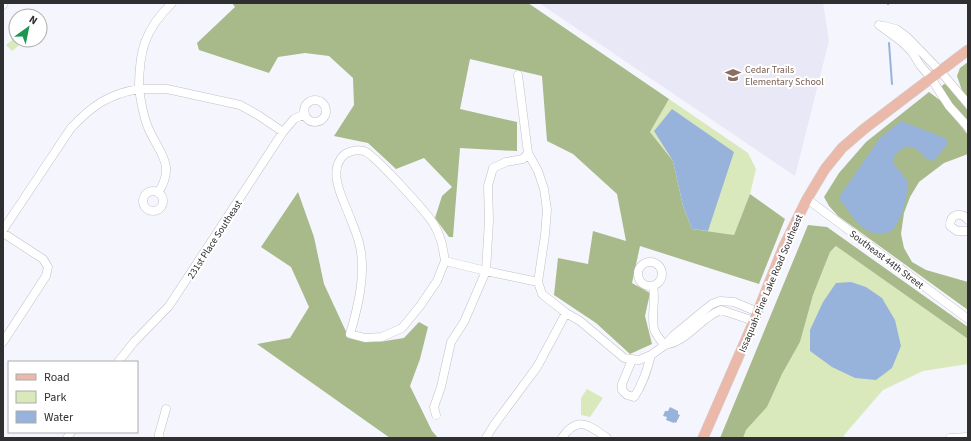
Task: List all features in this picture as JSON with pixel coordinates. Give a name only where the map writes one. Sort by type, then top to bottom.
[{"type":"main road","name":"Issaquah-Pine Lake Road Southeast","points":[[703,438],[756,316],[783,248],[807,198],[825,169],[842,148],[864,129],[968,50]]},
{"type":"street","points":[[158,193],[166,179],[166,164],[143,113],[139,89],[139,66],[142,48],[153,24],[172,3]]},
{"type":"street","points":[[968,104],[928,58],[902,33],[896,29],[879,25],[901,41],[912,52],[920,65],[932,78],[949,106],[968,127]]},
{"type":"street","points":[[518,75],[528,153],[538,171],[544,189],[547,210],[545,236],[538,282],[542,294],[566,314],[580,321],[624,358],[632,360],[639,360],[651,355],[665,345],[678,341],[704,320],[721,310],[756,316]]},
{"type":"street","points":[[3,230],[71,128],[85,114],[105,99],[126,91],[139,89],[167,89],[240,105],[258,114],[283,132]]},
{"type":"street","name":"231st Place Southeast","points":[[119,361],[134,342],[170,306],[283,132],[294,119],[305,114]]},
{"type":"street","points":[[350,151],[364,151],[378,161],[433,224],[443,244],[445,261],[437,281],[420,306],[402,328],[382,337],[365,338],[350,334],[360,299],[362,269],[360,247],[341,194],[336,173],[340,159],[350,151]]},
{"type":"street","points":[[436,415],[434,407],[441,387],[451,342],[464,322],[486,271],[489,220],[488,186],[493,168],[506,162],[523,159],[528,153]]},
{"type":"street","name":"Southeast 44th Street","points":[[807,198],[968,319]]},
{"type":"street","points":[[968,220],[963,215],[957,214],[950,222],[950,226],[957,231],[968,230]]},
{"type":"street","points":[[3,233],[42,258],[48,267],[46,276],[3,342]]},
{"type":"street","points":[[445,261],[538,282]]},
{"type":"street","points":[[653,286],[655,293],[654,330],[665,345]]},
{"type":"street","points":[[486,438],[537,367],[566,314]]},
{"type":"street","points":[[632,360],[622,384],[622,390],[627,395],[634,397],[645,377],[651,355]]},
{"type":"street","points":[[159,438],[160,428],[166,409]]},
{"type":"street","points":[[562,438],[567,430],[579,423],[591,427],[607,438]]},
{"type":"street","points":[[950,438],[968,437]]},
{"type":"shaded area","name":"Cedar Trails Elementary School","points":[[539,3],[823,3],[829,41],[795,176]]},
{"type":"green space","points":[[232,3],[528,3],[669,99],[650,132],[673,161],[683,206],[692,229],[734,235],[750,194],[785,219],[759,284],[640,246],[632,283],[650,293],[645,316],[652,344],[630,354],[596,323],[554,295],[558,258],[588,264],[593,231],[626,241],[617,194],[573,154],[547,141],[542,76],[470,59],[460,109],[517,122],[517,151],[460,148],[453,237],[449,237],[435,218],[442,196],[452,187],[424,158],[396,169],[368,143],[334,136],[354,105],[353,78],[329,56],[305,53],[278,57],[269,73],[199,50],[197,43],[235,7]]},
{"type":"green space","points":[[968,62],[968,101],[966,102],[957,76],[960,68]]},
{"type":"green space","points":[[944,84],[948,85],[968,111],[968,123],[940,88]]},
{"type":"green space","points":[[929,92],[941,101],[968,135],[968,154],[944,163],[919,182],[910,197],[904,213],[901,234],[904,248],[912,262],[926,270],[968,282],[968,310],[838,216],[829,206],[824,197],[839,173],[866,142]]},
{"type":"green space","points":[[669,99],[748,153],[756,169],[750,194],[734,235],[692,229],[673,161],[650,132]]},
{"type":"green space","points":[[298,192],[314,237],[324,284],[349,338],[364,342],[379,342],[404,338],[419,322],[428,327],[420,359],[410,386],[432,431],[438,438],[390,438],[257,344],[290,338],[309,307],[291,267],[261,247]]},
{"type":"green space","points":[[808,225],[827,227],[968,327],[968,339],[836,246],[830,252],[813,295],[800,342],[782,374],[767,407],[746,430],[743,438],[720,438]]},
{"type":"green space","points":[[837,246],[968,339],[968,364],[923,371],[883,390],[843,438],[743,438],[746,430],[767,407],[782,374],[800,342],[813,295],[830,252]]},
{"type":"green space","points":[[587,389],[603,398],[590,417],[581,415],[581,398]]},
{"type":"water","points":[[672,109],[734,152],[708,231],[692,229],[683,206],[673,161],[654,131]]},
{"type":"water","points":[[901,121],[945,138],[948,143],[934,161],[927,159],[917,149],[907,146],[896,153],[893,160],[894,164],[908,181],[905,202],[899,220],[891,232],[870,232],[859,224],[839,197],[880,138]]},
{"type":"water","points":[[851,282],[866,287],[882,298],[895,320],[901,346],[892,368],[876,380],[855,378],[832,367],[810,351],[810,330],[823,302],[836,283]]},
{"type":"water","points":[[670,407],[678,411],[678,414],[680,415],[676,423],[666,420],[667,417],[663,416],[665,411],[668,411]]},
{"type":"waterway","points":[[889,43],[892,84]]},
{"type":"place","name":"Cedar Trails Elementary School","points":[[733,75]]}]
